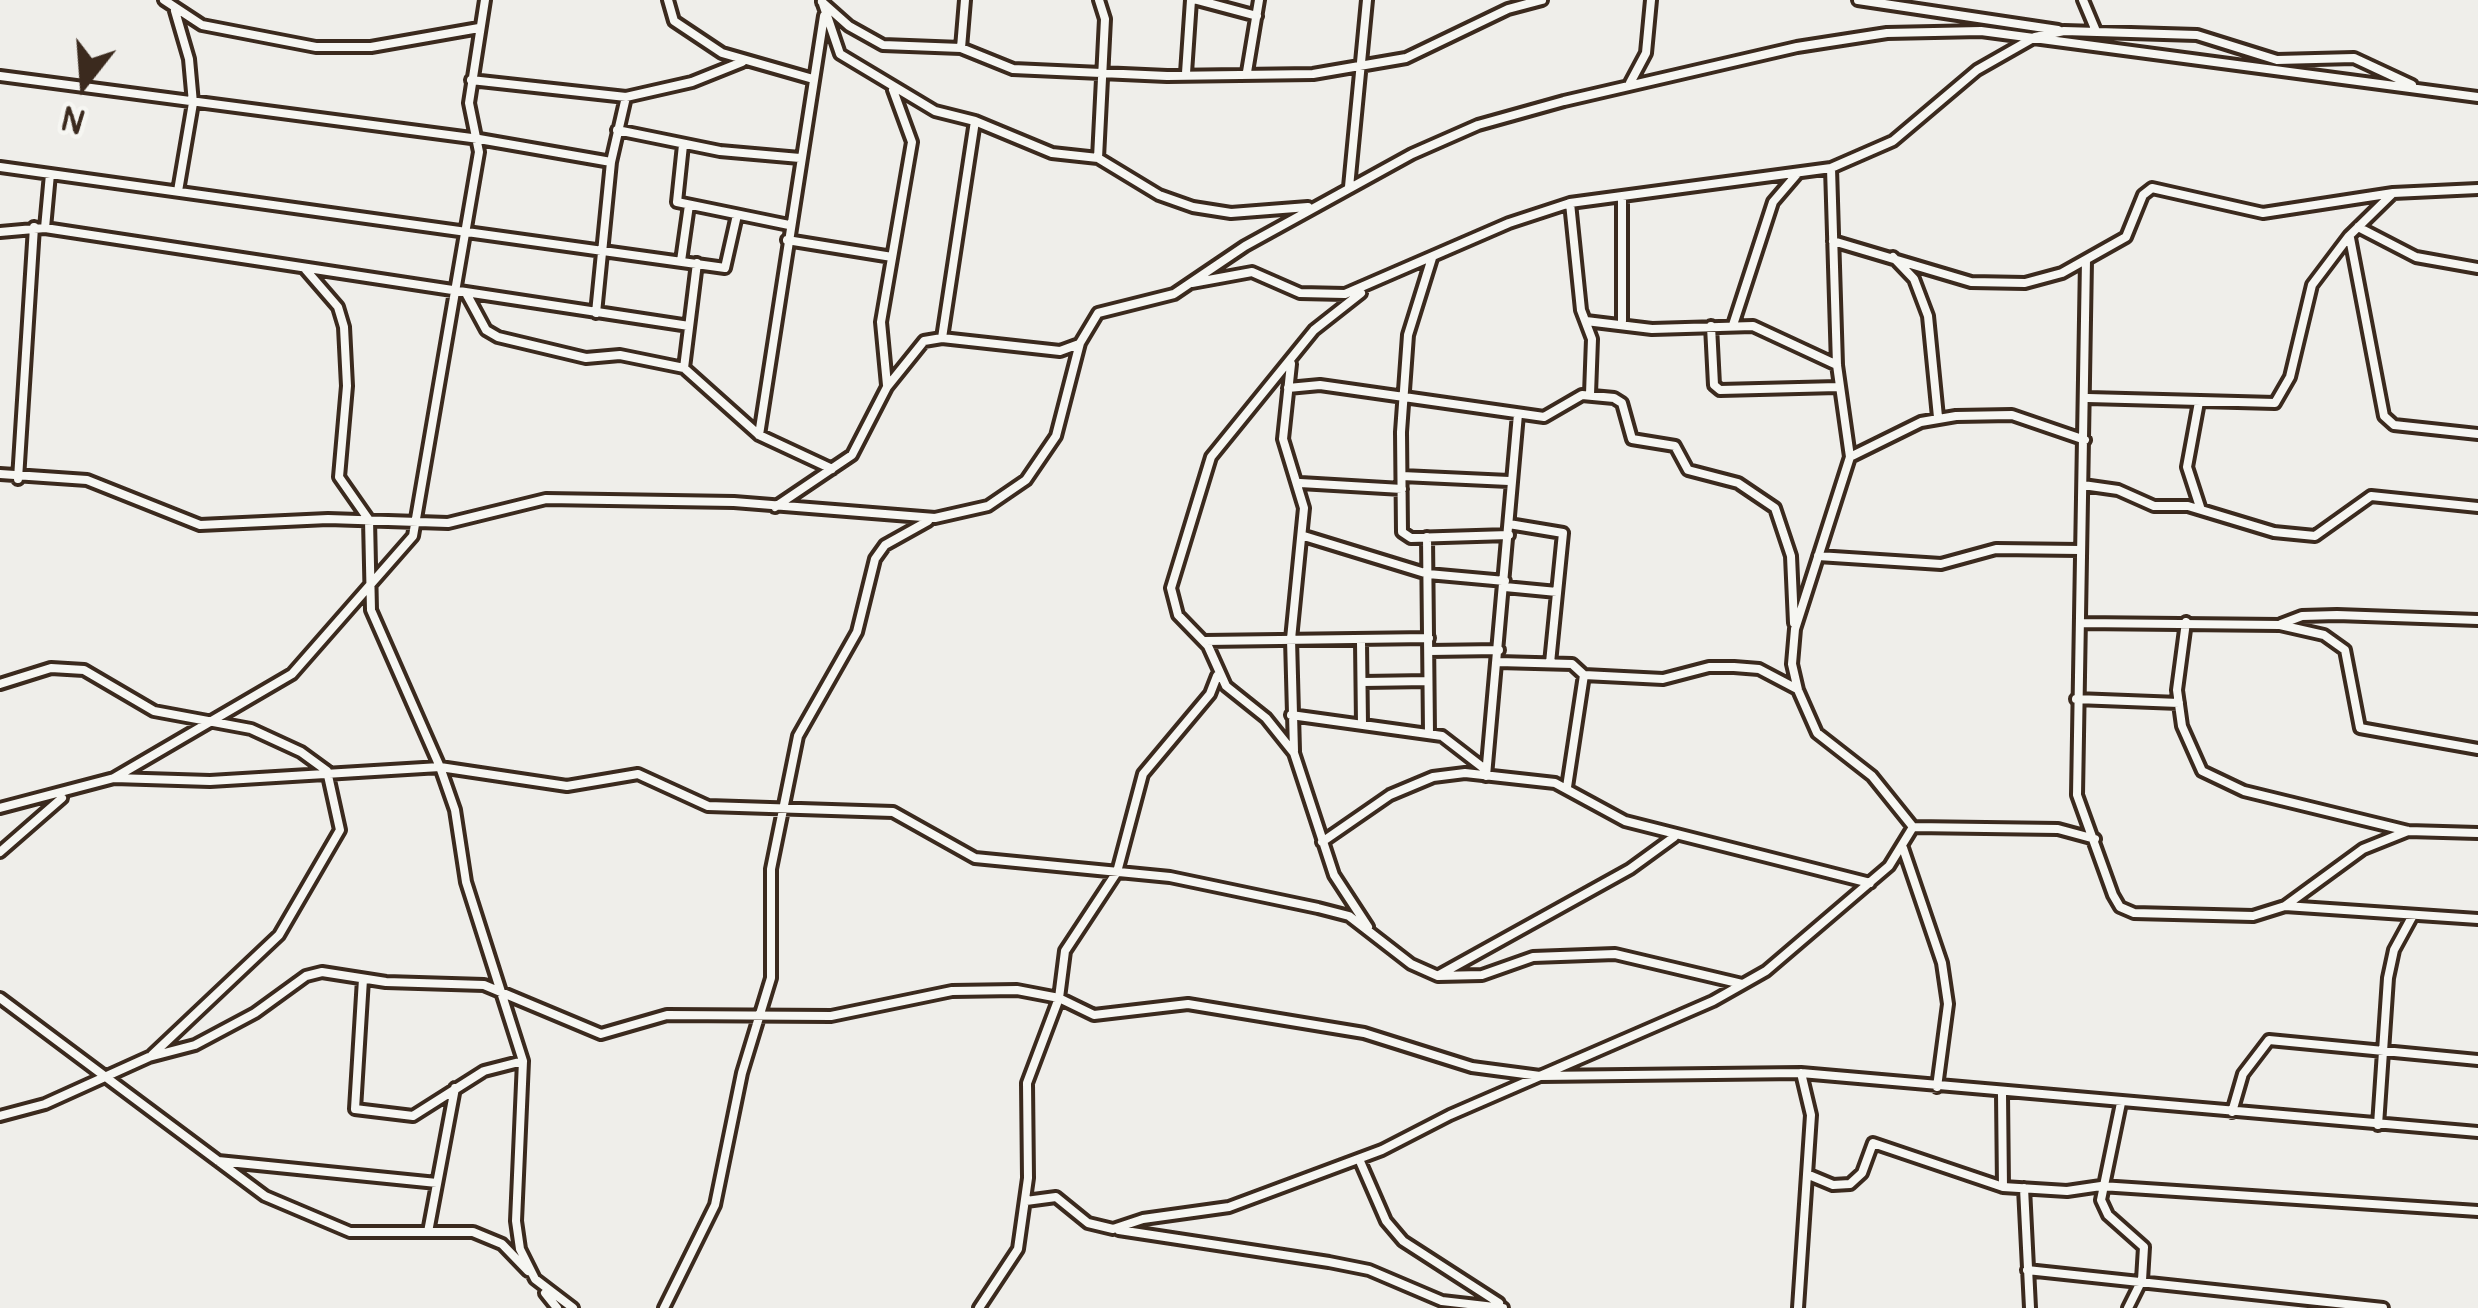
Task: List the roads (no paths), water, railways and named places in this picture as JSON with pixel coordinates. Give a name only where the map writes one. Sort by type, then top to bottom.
[{"type":"street","points":[[164,0],[202,25],[340,49],[479,28]]},
{"type":"street","points":[[0,808],[114,778],[292,674],[400,556],[418,521],[479,139],[470,111],[471,80],[484,0]]},
{"type":"street","points":[[668,0],[674,21],[742,62],[787,68],[813,79]]},
{"type":"street","points":[[961,48],[965,0]]},
{"type":"street","points":[[1098,158],[1104,73],[1099,0]]},
{"type":"street","points":[[1186,73],[1194,0],[1257,16]]},
{"type":"street","points":[[1246,72],[1259,0]]},
{"type":"street","points":[[1348,189],[1367,0]]},
{"type":"street","points":[[823,4],[849,26],[884,44],[961,48],[1013,69],[1313,74],[1415,55],[1508,9],[1542,0]]},
{"type":"street","points":[[1629,84],[1646,53],[1652,0]]},
{"type":"street","points":[[1863,0],[2064,32],[2197,35],[2277,60],[2354,58],[2414,86]]},
{"type":"street","points":[[2083,0],[2097,32]]},
{"type":"street","points":[[759,435],[823,4]]},
{"type":"street","points":[[823,4],[840,54],[935,111],[975,121],[1052,153],[1098,158],[1160,196],[1193,207],[1231,212],[1316,206]]},
{"type":"street","points":[[176,11],[189,59],[193,104],[178,191]]},
{"type":"street","points":[[664,1308],[715,1205],[742,1073],[761,1017],[774,945],[771,869],[787,809],[798,736],[857,632],[875,559],[885,544],[935,518],[988,506],[1026,480],[1062,421],[1080,343],[1098,313],[1174,294],[1316,206],[1478,125],[1629,84],[1887,33],[1981,31],[2300,77],[2414,86],[2478,97]]},
{"type":"street","points":[[1191,283],[1252,272],[1300,293],[1345,294],[1509,223],[1570,203],[1831,168],[1893,141],[1978,70],[2035,37],[2064,32]]},
{"type":"street","points":[[471,80],[626,97],[692,82],[742,62]]},
{"type":"street","points":[[0,91],[1,77],[479,139],[611,162]]},
{"type":"street","points":[[887,387],[880,341],[912,131],[892,88]]},
{"type":"street","points":[[596,313],[611,162],[626,97]]},
{"type":"street","points":[[942,338],[975,121]]},
{"type":"street","points":[[616,130],[683,145],[800,158]]},
{"type":"street","points":[[683,145],[676,197],[689,205],[790,225]]},
{"type":"street","points":[[0,167],[727,266],[736,215]]},
{"type":"street","points":[[1795,628],[1850,457],[1838,387],[1831,168]]},
{"type":"street","points":[[1733,325],[1773,202],[1799,173]]},
{"type":"street","points":[[18,479],[39,228],[50,174]]},
{"type":"street","points":[[1833,241],[1934,273],[1996,285],[2062,273],[2126,237],[2143,195],[2152,188],[2264,213],[2393,193],[2478,189]]},
{"type":"street","points":[[2088,398],[2267,405],[2280,399],[2312,285],[2349,236],[2393,193]]},
{"type":"street","points":[[1622,197],[1622,321]]},
{"type":"street","points":[[1570,203],[1592,339],[1591,394]]},
{"type":"street","points":[[681,261],[689,205]]},
{"type":"street","points":[[2358,227],[2416,257],[2478,268]]},
{"type":"street","points":[[0,232],[39,228],[689,326]]},
{"type":"street","points":[[2349,236],[2384,416],[2394,424],[2478,434]]},
{"type":"street","points":[[787,240],[893,257]]},
{"type":"street","points":[[1891,256],[1914,279],[1928,316],[1938,417]]},
{"type":"street","points":[[1432,258],[1408,335],[1402,532],[1427,537],[1509,529],[1563,532],[1550,663]]},
{"type":"street","points":[[2086,260],[2088,398],[2080,550],[2077,795],[2113,895],[2120,907],[2134,913],[2252,916],[2285,906],[2363,849],[2408,831]]},
{"type":"street","points":[[684,368],[697,263]]},
{"type":"street","points":[[306,270],[338,308],[344,327],[347,386],[339,477],[370,520],[378,632],[455,810],[466,882],[523,1061],[516,1221],[520,1249],[535,1279],[573,1308]]},
{"type":"street","points":[[1294,752],[1279,731],[1238,700],[1217,674],[1204,641],[1172,601],[1198,488],[1211,457],[1322,322],[1366,288]]},
{"type":"street","points":[[466,293],[486,331],[498,337],[586,358],[620,355],[684,368],[759,435],[832,469]]},
{"type":"street","points":[[1586,321],[1622,321],[1652,329],[1733,325],[1778,335],[1837,365]]},
{"type":"street","points":[[1711,326],[1714,385],[1720,390],[1838,387]]},
{"type":"street","points":[[775,506],[857,447],[887,387],[924,341],[942,338],[1060,352],[1080,343]]},
{"type":"street","points":[[1291,364],[1283,439],[1300,483],[1304,536],[1293,589],[1294,752],[1334,874],[1372,932]]},
{"type":"street","points":[[1288,388],[1320,385],[1544,417],[1591,394],[1622,403],[1632,439],[1675,446],[1688,470],[1738,482],[1774,508],[1791,556],[1792,664],[1816,733],[1872,776],[1913,826],[2058,829],[2096,839]]},
{"type":"street","points":[[2199,402],[2187,466],[2200,509]]},
{"type":"street","points":[[1486,773],[1518,414]]},
{"type":"street","points":[[1850,457],[1938,417],[2012,415],[2085,440]]},
{"type":"street","points":[[0,474],[18,479],[87,480],[200,525],[468,520],[546,499],[775,506],[935,518]]},
{"type":"street","points":[[1402,476],[1509,481]]},
{"type":"street","points":[[1300,483],[1402,489]]},
{"type":"street","points":[[2083,485],[2118,490],[2154,506],[2200,509],[2274,532],[2315,536],[2371,496],[2478,507]]},
{"type":"street","points":[[1304,536],[1428,574],[1557,592]]},
{"type":"street","points":[[1427,537],[1429,733]]},
{"type":"street","points":[[1818,556],[1941,564],[2009,548],[2080,550]]},
{"type":"street","points":[[2280,625],[2319,615],[2478,620]]},
{"type":"street","points":[[2080,622],[2280,625],[2324,635],[2345,650],[2360,728],[2478,749]]},
{"type":"street","points":[[2186,622],[2179,703],[2194,758],[2213,778],[2408,831],[2478,833]]},
{"type":"street","points":[[1204,641],[1429,638]]},
{"type":"street","points":[[1361,641],[1362,724]]},
{"type":"street","points":[[1429,651],[1499,650]]},
{"type":"street","points":[[1498,662],[1578,665],[1583,674],[1567,788]]},
{"type":"street","points":[[0,684],[67,666],[101,679],[154,711],[274,738],[328,771],[340,830],[279,935],[149,1057]]},
{"type":"street","points":[[1583,674],[1663,679],[1708,667],[1734,667],[1759,669],[1798,690]]},
{"type":"street","points":[[979,1308],[1009,1269],[1026,1202],[1027,1083],[1059,998],[1070,939],[1117,872],[1143,774],[1210,694],[1217,674]]},
{"type":"street","points":[[1363,682],[1428,681]]},
{"type":"street","points":[[2076,699],[2179,703]]},
{"type":"street","points":[[1292,715],[1429,733],[1447,740],[1486,773]]},
{"type":"street","points":[[114,778],[209,782],[440,767],[567,786],[638,774],[708,806],[893,812],[975,858],[1241,889],[1349,916],[1411,964],[1438,976],[1482,975],[1533,957],[1615,954],[1742,984]]},
{"type":"street","points":[[1322,842],[1358,813],[1433,777],[1486,773],[1567,788],[1624,821],[1675,836],[1870,883]]},
{"type":"street","points":[[0,852],[70,792]]},
{"type":"street","points":[[1113,1229],[1143,1219],[1229,1207],[1359,1159],[1742,984],[1766,971],[1870,883],[1903,847],[1913,826]]},
{"type":"street","points":[[1438,976],[1630,869],[1675,836]]},
{"type":"street","points":[[1903,847],[1942,963],[1948,1004],[1937,1087]]},
{"type":"street","points":[[2285,906],[2478,920]]},
{"type":"street","points":[[2378,1125],[2391,964],[2412,917]]},
{"type":"street","points":[[0,1117],[228,1030],[306,976],[334,972],[363,980],[440,980],[503,990],[581,1030],[601,1034],[667,1015],[831,1016],[952,991],[1017,990],[1059,998],[1094,1015],[1189,1004],[1364,1033],[1472,1066],[1540,1076],[1801,1072],[2002,1094],[2478,1132]]},
{"type":"street","points":[[363,980],[352,1107],[413,1117],[484,1071],[523,1061]]},
{"type":"street","points":[[0,998],[265,1196],[350,1232],[487,1237],[502,1244],[556,1308]]},
{"type":"street","points":[[2232,1112],[2243,1074],[2270,1040],[2478,1060]]},
{"type":"street","points":[[1798,1308],[1811,1115],[1801,1072]]},
{"type":"street","points":[[428,1232],[455,1088]]},
{"type":"street","points":[[2002,1094],[2003,1187]]},
{"type":"street","points":[[2121,1103],[2101,1186],[2108,1215],[2144,1246],[2142,1280],[2128,1308]]},
{"type":"street","points":[[1809,1175],[1833,1185],[1850,1184],[1862,1173],[1873,1143],[2003,1187],[2101,1186],[2478,1211]]},
{"type":"street","points":[[1359,1159],[1386,1221],[1403,1240],[1505,1308]]},
{"type":"street","points":[[213,1161],[437,1183]]},
{"type":"street","points":[[2024,1189],[2030,1308]]},
{"type":"street","points":[[1026,1202],[1055,1197],[1088,1223],[1349,1266],[1442,1301],[1505,1308]]},
{"type":"street","points":[[2027,1270],[2383,1308]]}]
